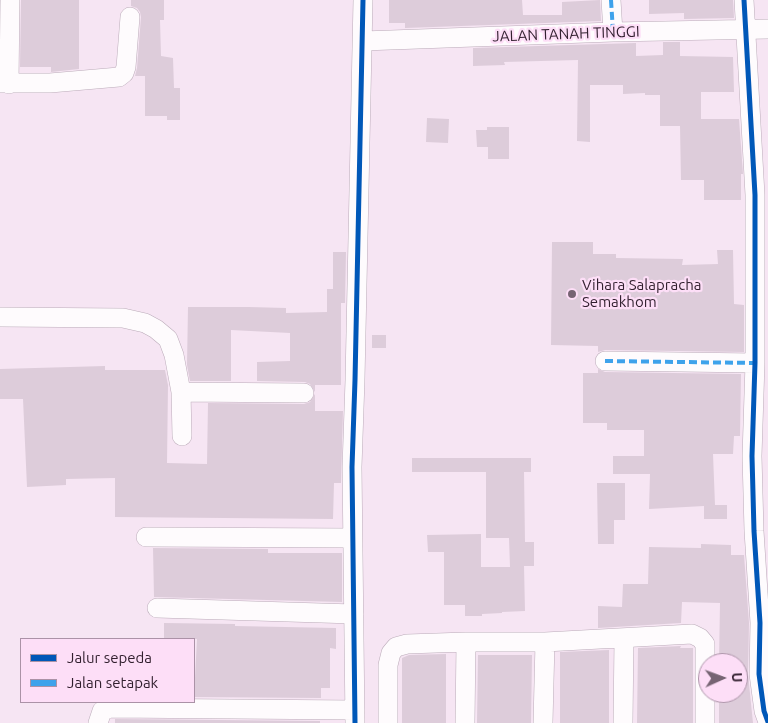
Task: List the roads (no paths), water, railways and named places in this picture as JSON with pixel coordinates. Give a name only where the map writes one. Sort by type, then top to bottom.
[{"type":"street","points":[[10,0],[5,84],[50,83],[119,77],[124,73],[126,67],[130,17]]},
{"type":"street","points":[[98,723],[102,711],[110,708],[355,717],[352,467],[363,0]]},
{"type":"street","points":[[611,0],[612,32]]},
{"type":"street","points":[[744,0],[755,195],[755,363],[752,456],[754,531],[760,622],[759,674],[764,711],[768,722]]},
{"type":"street","name":"JALAN TANAH TINGGI","points":[[363,40],[768,29]]},
{"type":"street","points":[[0,317],[123,318],[145,323],[156,329],[168,339],[174,355],[181,392],[182,436]]},
{"type":"street","points":[[605,361],[755,363]]},
{"type":"street","points":[[181,392],[304,393]]},
{"type":"street","points":[[146,537],[352,538]]},
{"type":"street","points":[[157,608],[354,614]]},
{"type":"street","points":[[388,723],[388,665],[391,654],[396,647],[406,644],[545,642],[692,634],[700,638],[705,644],[705,723]]},
{"type":"street","points":[[623,723],[624,638]]},
{"type":"street","points":[[465,723],[466,642]]},
{"type":"street","points":[[543,723],[545,642]]},
{"type":"place","name":"Vihara Salapracha Semakhom","points":[[572,294]]}]
